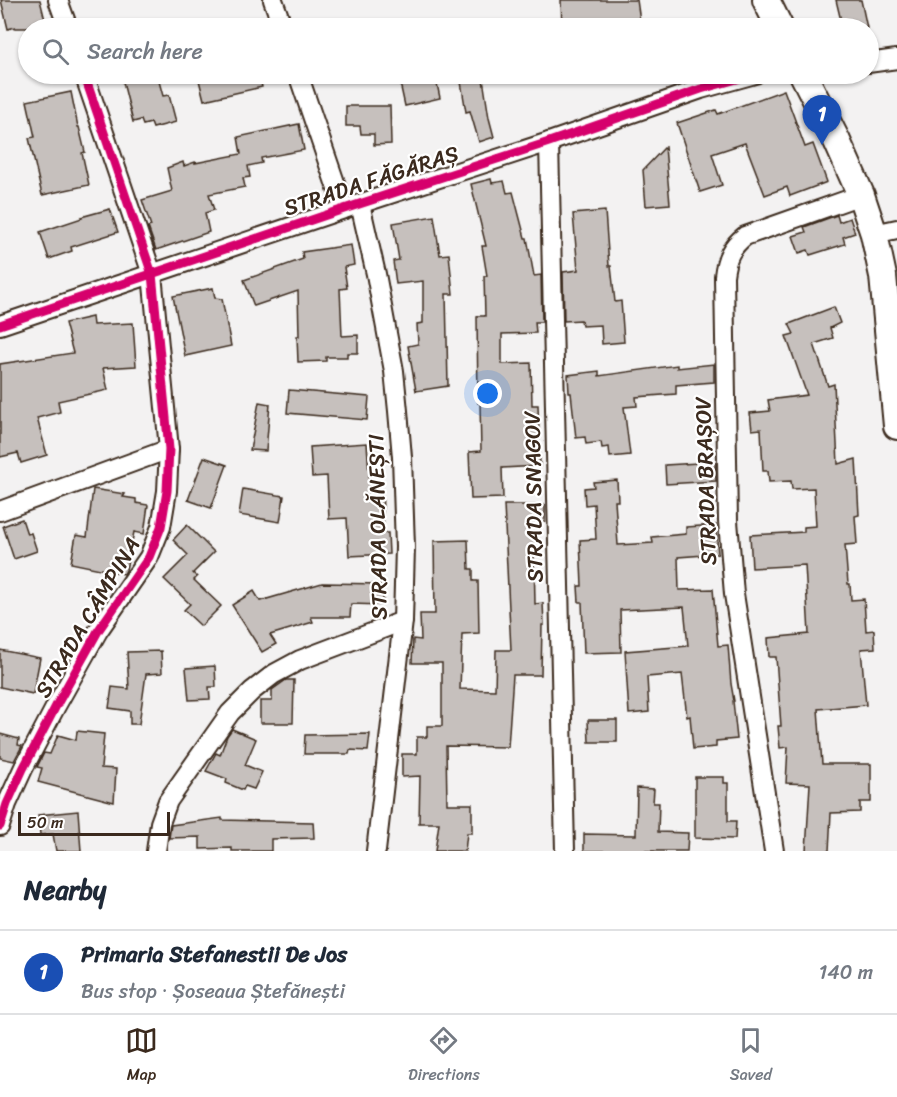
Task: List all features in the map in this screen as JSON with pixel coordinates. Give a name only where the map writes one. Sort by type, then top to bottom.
[{"type":"main road","points":[[766,0],[775,18]]},
{"type":"main road","points":[[807,84],[837,141],[861,195],[886,232],[883,276],[897,426]]},
{"type":"street","points":[[58,0],[64,18]]},
{"type":"street","points":[[273,0],[279,18]]},
{"type":"street","points":[[879,61],[897,58]]},
{"type":"street","name":"STRADA CÂMPINA","points":[[0,826],[23,769],[98,631],[149,557],[161,527],[167,491],[170,450],[152,274],[87,84]]},
{"type":"street","name":"STRADA OLĂNEȘTI","points":[[302,84],[352,206],[386,327],[398,411],[405,547],[403,621],[376,851]]},
{"type":"street","name":"STRADA FĂGĂRAȘ","points":[[0,325],[717,84]]},
{"type":"street","name":"STRADA SNAGOV","points":[[549,142],[565,851]]},
{"type":"street","name":"STRADA BRAȘOV","points":[[774,851],[730,558],[725,268],[731,250],[745,236],[861,195]]},
{"type":"street","points":[[0,511],[170,450]]},
{"type":"street","points":[[156,851],[160,823],[168,801],[230,713],[252,691],[274,674],[300,660],[403,621]]},
{"type":"building","points":[[1,0],[40,0],[44,18],[18,18],[18,28],[8,29]]},
{"type":"building","points":[[561,0],[637,0],[640,18],[562,18]]},
{"type":"building","points":[[836,0],[861,0],[865,18],[840,18]]},
{"type":"building","points":[[124,84],[160,84],[163,96],[169,95],[176,122],[153,128],[151,123],[143,125],[141,120],[133,122]]},
{"type":"building","points":[[200,84],[261,84],[262,87],[204,100]]},
{"type":"building","points":[[400,84],[437,84],[440,98],[405,106]]},
{"type":"building","points":[[461,84],[484,84],[494,137],[479,142],[470,111],[466,112]]},
{"type":"building","points":[[784,90],[805,147],[813,144],[827,182],[790,196],[787,187],[765,195],[745,143],[712,154],[722,185],[700,192],[677,123],[716,110],[718,114]]},
{"type":"building","points":[[71,92],[85,152],[82,153],[89,185],[42,195],[29,138],[35,137],[27,101]]},
{"type":"building","points":[[346,106],[390,106],[391,144],[374,145],[374,134],[361,134],[360,126],[346,126]]},
{"type":"building","points":[[299,124],[304,150],[261,158],[262,163],[248,166],[250,177],[243,178],[245,187],[209,194],[214,210],[205,213],[209,232],[156,250],[142,200],[172,191],[167,168],[183,162],[184,166],[241,154],[238,137]]},
{"type":"building","points":[[665,147],[670,204],[646,206],[643,170]]},
{"type":"building","points":[[491,179],[492,183],[504,181],[507,193],[513,192],[525,238],[527,238],[534,276],[541,275],[542,322],[535,322],[536,333],[502,334],[502,364],[531,363],[532,405],[538,405],[540,466],[502,468],[503,498],[471,499],[469,452],[481,451],[477,316],[485,316],[484,276],[487,276],[482,246],[486,246],[471,184]]},
{"type":"building","points":[[110,209],[118,232],[71,247],[72,251],[49,259],[40,232]]},
{"type":"building","points":[[605,211],[609,266],[611,266],[615,302],[621,301],[624,342],[602,344],[601,325],[582,326],[581,320],[564,321],[563,272],[578,270],[573,214]]},
{"type":"building","points":[[837,215],[839,222],[850,218],[855,233],[843,237],[845,244],[810,255],[808,250],[799,253],[793,236],[806,232],[804,227]]},
{"type":"building","points":[[434,216],[440,255],[449,254],[453,294],[446,294],[448,386],[416,391],[408,346],[418,344],[417,324],[423,323],[423,281],[396,284],[393,261],[399,260],[393,223]]},
{"type":"building","points":[[351,245],[354,265],[344,267],[347,288],[340,289],[342,336],[358,335],[358,353],[347,353],[347,357],[326,357],[326,361],[298,362],[298,291],[254,306],[244,280],[303,259],[302,252]]},
{"type":"building","points":[[213,288],[215,298],[222,299],[231,346],[185,356],[173,296]]},
{"type":"building","points":[[834,307],[840,323],[830,328],[833,338],[814,344],[828,386],[834,384],[838,464],[856,459],[859,515],[855,516],[857,544],[845,545],[848,584],[850,584],[851,600],[864,599],[866,631],[874,630],[875,648],[861,649],[866,705],[818,709],[822,764],[871,764],[871,802],[860,802],[860,812],[831,813],[829,851],[806,851],[810,784],[786,783],[788,747],[780,748],[778,726],[781,726],[776,657],[769,657],[768,638],[809,634],[805,565],[752,568],[750,535],[804,532],[804,527],[816,526],[814,488],[792,489],[791,481],[769,482],[768,471],[763,471],[761,429],[752,430],[750,413],[770,411],[768,400],[807,395],[786,336],[794,334],[789,324]]},
{"type":"building","points":[[92,317],[93,325],[133,323],[136,366],[103,368],[108,390],[58,401],[60,412],[37,418],[47,455],[21,463],[18,453],[0,457],[0,364],[73,353],[65,323]]},
{"type":"building","points":[[714,364],[714,382],[676,385],[676,394],[636,397],[637,406],[624,407],[630,455],[610,457],[609,447],[602,448],[601,442],[586,444],[585,437],[576,438],[568,375],[599,371],[599,376],[677,365],[677,368]]},
{"type":"building","points":[[289,390],[369,397],[367,420],[287,413]]},
{"type":"building","points":[[259,402],[270,404],[266,451],[250,450]]},
{"type":"building","points":[[367,443],[370,490],[382,489],[384,533],[388,533],[389,554],[349,556],[347,518],[329,519],[327,476],[312,477],[310,447]]},
{"type":"building","points":[[204,457],[227,465],[211,508],[188,500]]},
{"type":"building","points":[[715,462],[716,481],[666,484],[665,465]]},
{"type":"building","points":[[617,480],[618,501],[615,501],[618,545],[653,543],[652,537],[686,534],[686,527],[716,525],[718,554],[678,557],[679,590],[713,589],[718,646],[728,645],[737,739],[716,741],[716,747],[693,749],[690,716],[687,717],[682,674],[647,677],[649,712],[629,714],[625,651],[688,646],[684,607],[620,610],[621,652],[584,653],[582,602],[579,602],[578,586],[582,586],[580,540],[596,539],[594,504],[585,505],[584,488],[594,487],[593,482]]},
{"type":"building","points":[[93,489],[125,494],[123,497],[136,499],[136,503],[148,505],[144,534],[134,532],[124,574],[71,563],[76,535],[87,537]]},
{"type":"building","points":[[243,489],[284,496],[280,522],[239,515]]},
{"type":"building","points":[[504,505],[545,505],[545,522],[536,523],[536,554],[534,555],[535,604],[543,603],[541,675],[513,675],[508,747],[446,746],[447,804],[472,804],[472,833],[467,833],[465,851],[435,851],[439,823],[419,823],[420,776],[402,777],[402,754],[417,754],[417,737],[427,737],[427,726],[442,726],[442,663],[412,663],[413,639],[421,640],[420,614],[435,614],[434,541],[468,540],[469,569],[473,569],[473,581],[478,581],[479,633],[462,634],[460,689],[495,690],[496,650],[511,650]]},
{"type":"building","points":[[22,519],[27,534],[31,533],[37,551],[14,559],[3,526]]},
{"type":"building","points":[[187,525],[214,552],[193,573],[197,577],[194,580],[221,606],[201,626],[184,610],[190,604],[164,579],[188,555],[173,540]]},
{"type":"building","points":[[322,583],[383,584],[383,605],[351,604],[350,617],[311,617],[313,622],[270,635],[276,644],[262,652],[232,605],[254,591],[260,601]]},
{"type":"building","points":[[0,650],[40,658],[33,694],[0,687]]},
{"type":"building","points":[[161,651],[162,673],[146,674],[139,724],[130,724],[130,711],[109,708],[112,687],[129,689],[127,652]]},
{"type":"building","points":[[215,666],[216,687],[209,687],[210,699],[189,700],[186,668]]},
{"type":"building","points":[[286,680],[294,680],[293,723],[260,723],[260,701],[272,701],[272,690]]},
{"type":"building","points":[[588,720],[617,720],[617,742],[589,742]]},
{"type":"building","points":[[232,729],[256,739],[245,765],[262,772],[254,789],[245,786],[243,790],[226,783],[227,779],[206,771],[216,753],[220,755]]},
{"type":"building","points":[[77,731],[104,734],[101,768],[116,769],[114,802],[38,782],[42,768],[37,767],[44,753],[50,754],[58,735],[76,740]]},
{"type":"building","points":[[0,734],[19,739],[18,745],[22,746],[14,761],[0,758]]},
{"type":"building","points":[[370,734],[368,751],[350,750],[349,754],[304,754],[305,735]]},
{"type":"building","points":[[695,777],[724,777],[724,783],[728,783],[728,821],[736,821],[735,839],[695,838]]},
{"type":"building","points":[[637,788],[654,789],[653,803],[659,803],[658,832],[688,833],[687,851],[584,851],[584,834],[636,835]]},
{"type":"building","points":[[78,811],[81,851],[56,851],[53,834],[40,835],[38,815]]},
{"type":"building","points":[[222,818],[222,820],[313,822],[314,838],[271,839],[271,851],[232,851],[232,848],[200,849],[200,837],[169,838],[171,825]]},
{"type":"cycle path","points":[[0,826],[23,769],[56,706],[98,631],[149,557],[161,527],[167,491],[169,449],[152,274],[87,84]]},
{"type":"cycle path","points":[[0,325],[719,84]]},
{"type":"place","name":"Primaria Stefanestii De Jos","points":[[822,145]]}]
